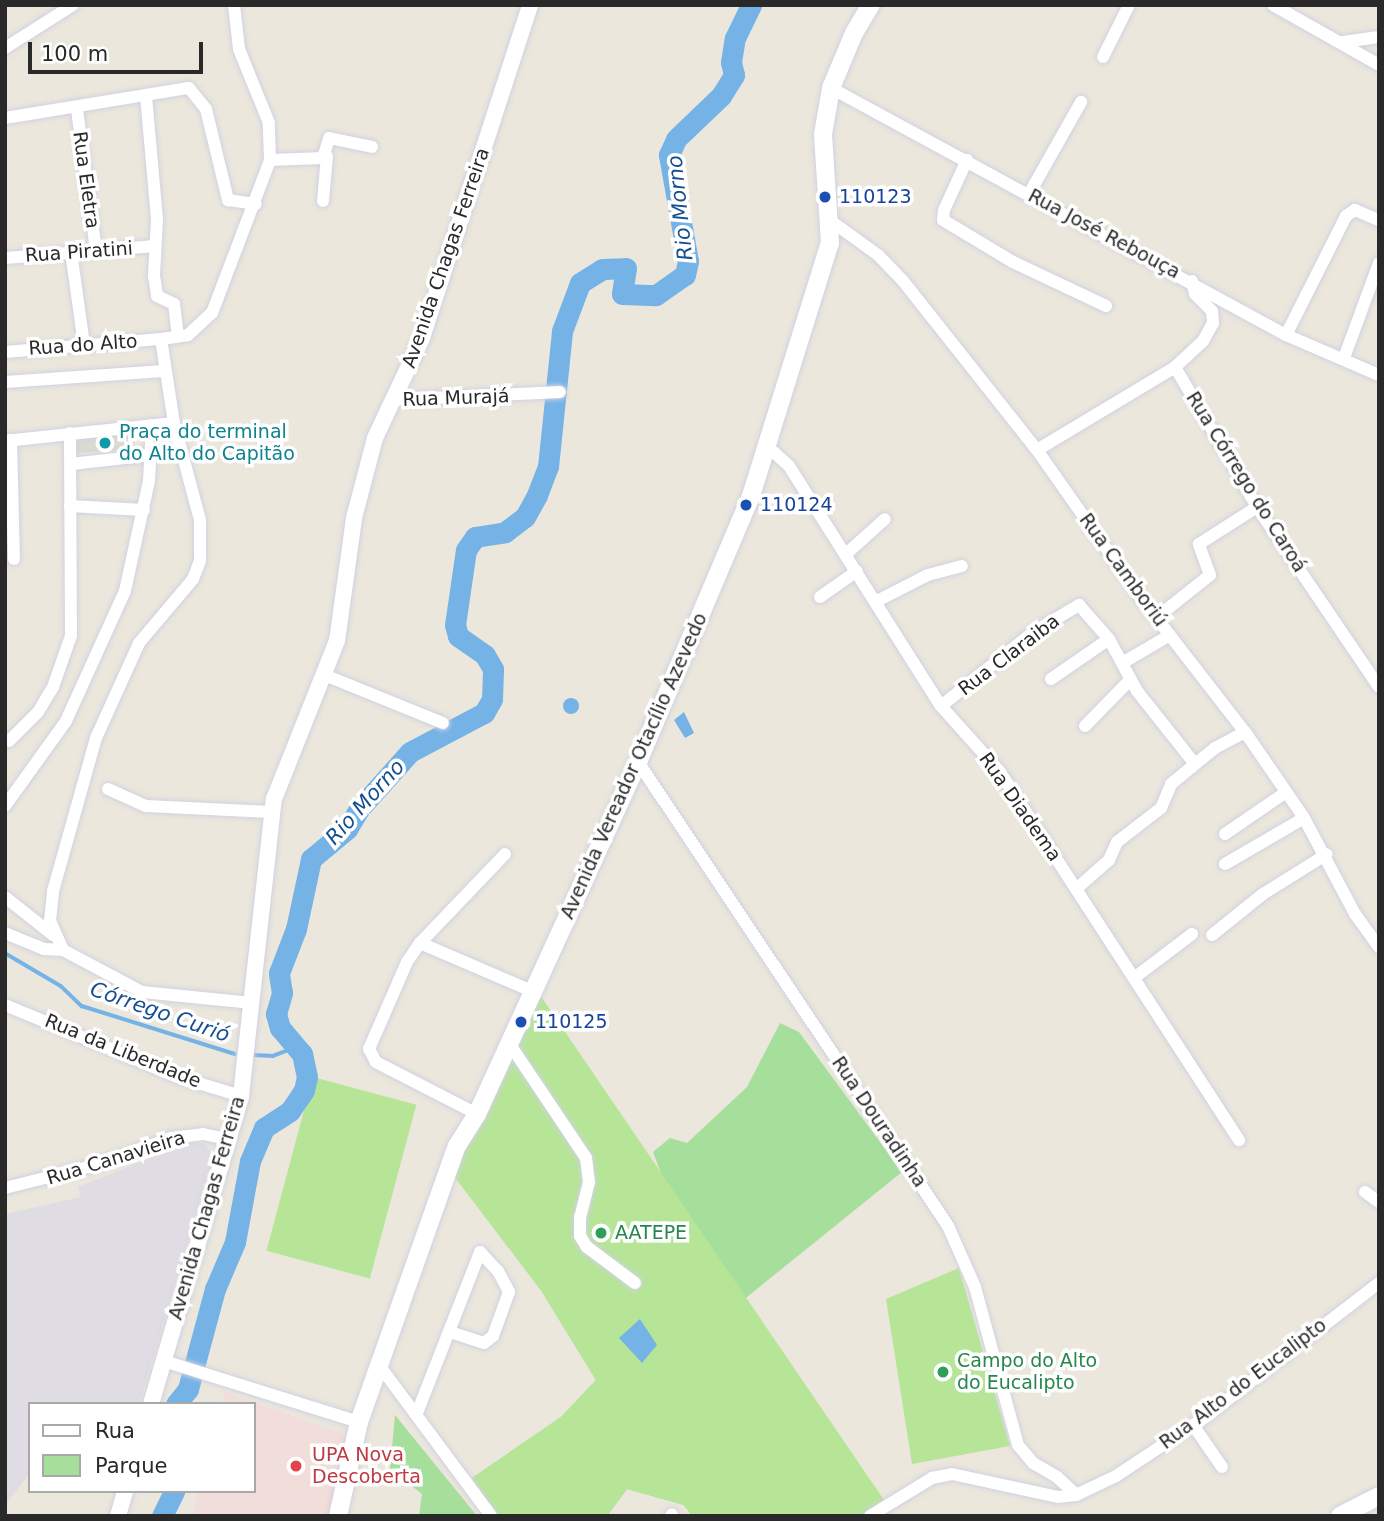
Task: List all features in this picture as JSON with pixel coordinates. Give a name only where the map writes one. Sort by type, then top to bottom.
[{"type":"main road","name":"Avenida Vereador Otacílio Azevedo","points":[[338,1516],[359,1422],[457,1146],[477,1114],[638,762],[768,447],[821,276],[831,221],[824,134],[831,89],[854,33],[871,5]]},
{"type":"main road","points":[[1340,1516],[1379,1496]]},
{"type":"street","points":[[5,48],[73,5]]},
{"type":"street","points":[[146,96],[157,220],[153,246],[158,296],[174,304],[178,336],[197,330],[212,313],[256,205],[270,160],[269,123],[239,49],[234,5]]},
{"type":"street","name":"Avenida Chagas Ferreira","points":[[152,1402],[169,1363],[227,1139],[241,1096],[271,812],[282,775],[329,677],[345,606],[354,518],[375,438],[422,338],[530,5]]},
{"type":"street","points":[[1103,57],[1129,5]]},
{"type":"street","points":[[1273,5],[1343,42],[1379,65]]},
{"type":"street","points":[[1343,42],[1379,37]]},
{"type":"street","points":[[5,118],[77,110],[184,88],[194,90],[206,109],[228,200],[256,205]]},
{"type":"street","name":"Rua José Rebouça","points":[[831,89],[1192,281],[1286,335],[1379,375]]},
{"type":"street","points":[[1029,194],[1081,102]]},
{"type":"street","name":"Rua Eletra","points":[[77,110],[96,250]]},
{"type":"street","points":[[323,201],[329,138],[372,147]]},
{"type":"street","points":[[270,160],[327,156]]},
{"type":"street","points":[[967,160],[944,209],[943,220],[1013,262],[1106,306]]},
{"type":"street","points":[[1286,335],[1346,216],[1355,210],[1379,220]]},
{"type":"street","name":"Rua Camboriú","points":[[831,221],[878,255],[903,281],[1037,450],[1156,618],[1245,732],[1327,854],[1355,914],[1379,947]]},
{"type":"street","name":"Rua Piratini","points":[[5,258],[153,246]]},
{"type":"street","points":[[71,252],[84,344]]},
{"type":"street","points":[[1344,358],[1379,264]]},
{"type":"street","points":[[1037,450],[1175,367],[1203,341],[1213,323],[1212,311],[1195,294],[1192,281]]},
{"type":"street","name":"Rua do Alto","points":[[5,352],[178,336]]},
{"type":"street","points":[[53,935],[53,891],[96,738],[139,643],[193,579],[200,561],[200,520],[174,423],[161,339]]},
{"type":"street","name":"Rua Córrego do Caroá","points":[[1175,367],[1257,507],[1379,687]]},
{"type":"street","points":[[5,382],[164,371]]},
{"type":"street","name":"Rua Murajá","points":[[391,400],[522,396],[560,392]]},
{"type":"street","points":[[14,559],[8,441],[174,423]]},
{"type":"street","points":[[5,806],[66,721],[104,644],[125,591],[144,510],[152,425]]},
{"type":"street","points":[[9,741],[38,712],[64,662],[71,636],[71,433]]},
{"type":"street","name":"Rua Diadema","points":[[768,447],[789,466],[941,706],[1000,772],[1239,1140]]},
{"type":"street","points":[[71,464],[151,454]]},
{"type":"street","points":[[69,506],[144,510]]},
{"type":"street","points":[[1156,618],[1210,575],[1199,544],[1257,507]]},
{"type":"street","points":[[846,554],[884,519]]},
{"type":"street","points":[[875,602],[928,575],[962,566]]},
{"type":"street","points":[[820,597],[857,571]]},
{"type":"street","name":"Rua Claraiba","points":[[941,706],[1032,633],[1077,605],[1109,639]]},
{"type":"street","points":[[1124,662],[1170,635]]},
{"type":"street","points":[[1051,679],[1109,639],[1124,662],[1130,680],[1194,763]]},
{"type":"street","points":[[329,677],[443,723]]},
{"type":"street","points":[[1085,726],[1130,680]]},
{"type":"street","points":[[1076,889],[1109,860],[1117,842],[1161,808],[1168,798],[1171,784],[1194,763],[1245,732]]},
{"type":"street","name":"Rua Douradinha","points":[[638,762],[948,1226],[975,1287],[1018,1445],[1033,1463],[1057,1477],[1076,1495]]},
{"type":"street","points":[[108,789],[146,806],[271,812]]},
{"type":"street","points":[[1225,834],[1286,792]]},
{"type":"street","points":[[1225,864],[1304,818]]},
{"type":"street","points":[[477,1114],[370,1058],[369,1049],[420,943],[505,854]]},
{"type":"street","points":[[1212,935],[1263,894],[1327,854]]},
{"type":"street","points":[[5,897],[32,923],[53,935],[64,950]]},
{"type":"street","points":[[5,933],[44,949],[64,950],[142,992],[252,1003]]},
{"type":"street","points":[[1134,978],[1192,934]]},
{"type":"street","points":[[420,943],[533,991]]},
{"type":"street","name":"Rua da Liberdade","points":[[5,1005],[178,1077],[241,1096]]},
{"type":"street","points":[[509,1042],[586,1158],[589,1182],[580,1217],[580,1236],[587,1247],[635,1283]]},
{"type":"street","name":"Rua Canavieira","points":[[5,1188],[100,1164],[171,1138],[203,1134],[227,1139]]},
{"type":"street","points":[[1365,1192],[1379,1202]]},
{"type":"street","points":[[417,1413],[480,1252],[498,1271],[509,1292],[493,1336],[484,1343],[450,1332]]},
{"type":"street","name":"Rua Alto do Eucalipto","points":[[870,1516],[932,1478],[952,1474],[1058,1497],[1076,1495],[1116,1475],[1193,1425],[1379,1283]]},
{"type":"street","points":[[169,1363],[359,1422]]},
{"type":"street","points":[[379,1365],[491,1516]]},
{"type":"street","points":[[1193,1425],[1222,1467]]},
{"type":"street","points":[[118,1516],[124,1493]]},
{"type":"shaded area","name":"Praça do terminal do Alto do Capitão","points":[[131,431],[136,441],[130,449],[77,453],[76,438]]},
{"type":"shaded area","points":[[187,1143],[205,1143],[213,1156],[140,1402],[28,1402],[28,1476],[5,1505],[5,1214],[81,1197],[78,1187]]},
{"type":"shaded area","name":"UPA Nova Descoberta","points":[[225,1392],[253,1402],[222,1402]]},
{"type":"shaded area","name":"UPA Nova Descoberta","points":[[256,1403],[341,1433],[345,1440],[329,1516],[193,1516],[199,1493],[256,1493]]},
{"type":"green space","name":"AATEPE","points":[[540,995],[884,1500],[861,1516],[692,1516],[684,1505],[627,1489],[607,1516],[499,1516],[472,1478],[561,1417],[596,1380],[542,1292],[453,1175]]},
{"type":"green space","points":[[780,1023],[799,1032],[902,1172],[737,1305],[692,1516],[684,1505],[627,1489],[607,1516],[499,1516],[472,1478],[561,1417],[596,1380],[542,1292],[663,1179],[653,1152],[670,1138],[687,1143],[747,1087]]},
{"type":"green space","points":[[313,1077],[416,1105],[370,1279],[266,1251]]},
{"type":"green space","name":"Campo do Alto do Eucalipto","points":[[959,1268],[1010,1446],[912,1464],[886,1299]]},
{"type":"green space","points":[[395,1415],[477,1516],[419,1516],[422,1494],[390,1469]]},
{"type":"water","points":[[568,698],[574,698],[579,706],[577,712],[568,714],[563,709],[563,703]]},
{"type":"water","points":[[684,712],[694,733],[685,738],[674,720]]},
{"type":"water","points":[[640,1319],[657,1345],[642,1363],[619,1338]]},
{"type":"waterway","name":"Rio Morno","points":[[178,1402],[188,1389],[215,1289],[235,1242],[250,1161],[264,1128],[290,1111],[304,1090],[307,1077],[302,1054],[280,1028],[276,1014],[282,993],[279,973],[296,929],[311,859],[347,829],[359,809],[410,752],[484,713],[492,699],[493,669],[485,655],[458,636],[455,625],[466,550],[475,537],[505,532],[525,517],[537,495],[548,467],[562,331],[580,283],[602,269],[626,268],[622,294],[656,295],[685,275],[688,261],[669,155],[676,139],[721,96],[734,75],[731,62],[735,38],[751,5]]},
{"type":"waterway","name":"Córrego Curió","points":[[5,953],[61,986],[82,1006],[235,1054]]},
{"type":"waterway","name":"Córrego Curió","points":[[253,1055],[273,1056],[296,1047]]},
{"type":"waterway","name":"Rio Morno","points":[[162,1516],[173,1493]]},
{"type":"place","name":"110123","points":[[825,197]]},
{"type":"place","name":"Praça do terminal do Alto do Capitão","points":[[105,443]]},
{"type":"place","name":"110124","points":[[746,505]]},
{"type":"place","name":"110125","points":[[521,1022]]},
{"type":"place","name":"AATEPE","points":[[601,1233]]},
{"type":"place","name":"Campo do Alto do Eucalipto","points":[[943,1372]]},
{"type":"place","name":"UPA Nova Descoberta","points":[[296,1466]]}]
